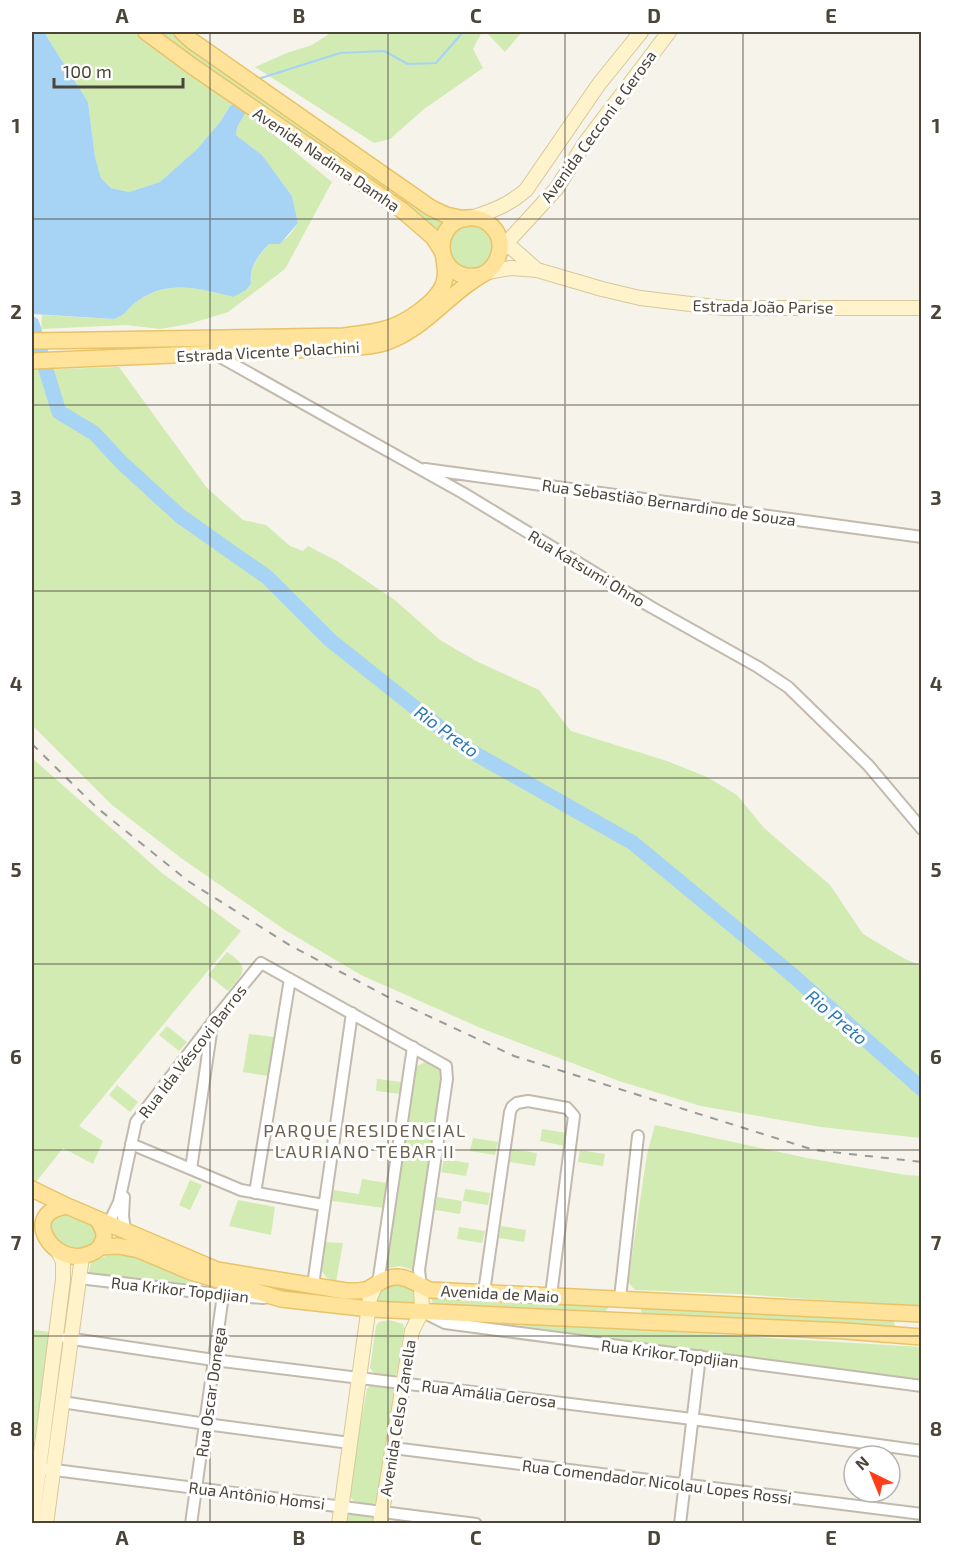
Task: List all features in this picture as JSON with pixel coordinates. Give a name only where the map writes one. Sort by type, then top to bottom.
[{"type":"main road","name":"Avenida Nadima Damha","points":[[146,32],[403,211],[433,237],[443,255]]},
{"type":"main road","name":"Avenida Nadima Damha","points":[[182,32],[431,208],[446,215],[468,218]]},
{"type":"main road","name":"Avenida Cecconi e Gerosa","points":[[468,218],[500,208],[514,201],[526,190],[599,84],[640,32]]},
{"type":"main road","name":"Avenida Cecconi e Gerosa","points":[[508,244],[556,188],[585,142],[669,32]]},
{"type":"main road","points":[[468,218],[483,220],[508,244],[484,273],[469,277],[456,274],[443,255],[444,237],[450,227],[468,218]]},
{"type":"main road","name":"Estrada João Parise","points":[[508,244],[537,270]]},
{"type":"main road","name":"Estrada Vicente Polachini","points":[[32,341],[344,336],[383,330],[398,325],[412,316],[429,304],[442,290],[446,278],[443,255]]},
{"type":"main road","name":"Estrada João Parise","points":[[484,273],[511,268],[537,270],[622,294],[724,308],[921,308]]},
{"type":"main road","name":"Estrada Vicente Polachini","points":[[32,361],[342,348],[383,343],[415,327],[484,273]]},
{"type":"main road","points":[[32,1189],[102,1222],[105,1237],[101,1247],[93,1253],[82,1257],[70,1256],[49,1244],[37,1217],[55,1208],[66,1206]]},
{"type":"main road","name":"Avenida de Maio","points":[[102,1222],[217,1270],[359,1292],[387,1278],[397,1277],[407,1279],[430,1290],[921,1314]]},
{"type":"main road","name":"Avenida de Maio","points":[[101,1247],[118,1246],[139,1250],[191,1272],[281,1299],[370,1309],[921,1336]]},
{"type":"main road","points":[[32,1523],[63,1280],[63,1262],[58,1251]]},
{"type":"main road","points":[[46,1524],[82,1257]]},
{"type":"main road","points":[[339,1524],[370,1298],[376,1284]]},
{"type":"main road","name":"Avenida Celso Zanella","points":[[381,1517],[412,1331],[422,1311],[421,1287]]},
{"type":"main road","points":[[601,1319],[627,1299],[640,1321]]},
{"type":"street","name":"Rua Katsumi Ohno","points":[[215,354],[463,493],[788,687],[868,765],[921,829]]},
{"type":"street","name":"Rua Sebastião Bernardino de Souza","points":[[416,468],[921,537]]},
{"type":"street","name":"Rua Ida Véscovi Barros","points":[[102,1222],[119,1202],[136,1122],[212,1023],[261,963],[290,979]]},
{"type":"street","points":[[255,1193],[290,979],[428,1055]]},
{"type":"street","points":[[313,1285],[352,1013]]},
{"type":"street","points":[[191,1169],[212,1023]]},
{"type":"street","points":[[376,1284],[379,1277],[413,1047]]},
{"type":"street","points":[[410,1069],[428,1055]]},
{"type":"street","name":"Avenida Celso Zanella","points":[[421,1287],[419,1270],[447,1079],[446,1066],[428,1055]]},
{"type":"street","points":[[484,1292],[510,1112],[517,1103],[528,1101],[567,1108],[574,1116],[551,1295]]},
{"type":"street","points":[[627,1299],[638,1136]]},
{"type":"street","points":[[131,1144],[241,1190],[323,1205]]},
{"type":"street","name":"Rua Ida Véscovi Barros","points":[[125,1179],[123,1206],[125,1230]]},
{"type":"street","name":"Rua Krikor Topdjian","points":[[79,1278],[235,1297],[281,1299]]},
{"type":"street","name":"Rua Oscar Donega","points":[[191,1524],[223,1295]]},
{"type":"street","name":"Rua Krikor Topdjian","points":[[422,1311],[445,1323],[921,1386]]},
{"type":"street","name":"Rua Amália Gerosa","points":[[57,1336],[214,1360],[692,1419],[921,1451]]},
{"type":"street","points":[[680,1524],[700,1356]]},
{"type":"street","points":[[62,1402],[350,1443]]},
{"type":"street","name":"Rua Comendador Nicolau Lopes Rossi","points":[[393,1448],[921,1514]]},
{"type":"street","name":"Rua Antônio Homsi","points":[[38,1468],[342,1506],[381,1517],[476,1524]]},
{"type":"green space","points":[[44,32],[135,32],[235,103],[230,106],[220,122],[197,149],[160,182],[129,192],[111,188],[101,178],[95,157],[88,102]]},
{"type":"green space","points":[[153,32],[173,32],[181,40],[450,220],[439,237]]},
{"type":"green space","points":[[332,32],[482,32],[473,49],[483,68],[424,109],[390,139],[374,143],[255,67],[312,45]]},
{"type":"green space","points":[[486,32],[522,32],[505,52]]},
{"type":"green space","points":[[246,112],[332,182],[285,269],[228,312],[189,324],[160,329],[126,325],[41,329],[42,315],[114,319],[139,300],[162,290],[197,289],[233,297],[251,284],[253,267],[261,253],[269,244],[287,238],[298,223],[292,196],[262,155],[236,135],[237,127]]},
{"type":"green space","points":[[471,224],[480,225],[487,230],[492,237],[492,255],[487,262],[480,267],[471,268],[462,267],[455,262],[450,255],[449,246],[450,237],[455,230],[462,225]]},
{"type":"green space","points":[[119,367],[207,488],[243,520],[266,525],[290,546],[303,551],[308,546],[337,561],[396,601],[440,640],[476,661],[539,690],[571,731],[667,761],[707,777],[737,795],[764,828],[830,885],[863,934],[921,966],[921,1138],[821,1127],[701,1106],[619,1081],[483,1029],[361,975],[285,930],[181,858],[112,805],[32,725],[32,370]]},
{"type":"green space","points":[[32,758],[162,873],[241,931],[79,1126],[103,1141],[93,1164],[63,1148],[36,1182],[32,1180]]},
{"type":"green space","points":[[227,952],[240,962],[243,970],[228,991],[208,975]]},
{"type":"green space","points":[[167,1026],[187,1042],[179,1051],[159,1035]]},
{"type":"green space","points":[[249,1034],[274,1037],[268,1076],[243,1072]]},
{"type":"green space","points":[[429,1060],[441,1069],[444,1075],[413,1270],[400,1266],[383,1269],[415,1067]]},
{"type":"green space","points":[[377,1079],[402,1082],[401,1094],[376,1091]]},
{"type":"green space","points":[[117,1085],[138,1102],[130,1112],[109,1095]]},
{"type":"green space","points":[[655,1125],[807,1158],[921,1176],[921,1307],[738,1294],[635,1290],[628,1282],[647,1154]]},
{"type":"green space","points":[[542,1129],[567,1133],[565,1146],[540,1141]]},
{"type":"green space","points":[[473,1138],[498,1142],[495,1155],[470,1151]]},
{"type":"green space","points":[[512,1149],[537,1153],[535,1166],[510,1162]]},
{"type":"green space","points":[[580,1150],[605,1154],[603,1166],[578,1162]]},
{"type":"green space","points":[[444,1159],[469,1163],[466,1176],[441,1172]]},
{"type":"green space","points":[[362,1179],[387,1183],[384,1208],[332,1201],[334,1190],[359,1194]]},
{"type":"green space","points":[[190,1180],[202,1185],[190,1210],[179,1205]]},
{"type":"green space","points":[[465,1189],[490,1193],[488,1205],[463,1201]]},
{"type":"green space","points":[[437,1197],[462,1201],[460,1214],[435,1210]]},
{"type":"green space","points":[[238,1200],[275,1207],[271,1235],[229,1226]]},
{"type":"green space","points":[[55,1211],[80,1215],[86,1222],[100,1230],[91,1249],[70,1250],[51,1235],[49,1214]]},
{"type":"green space","points":[[501,1226],[526,1230],[524,1242],[499,1238]]},
{"type":"green space","points":[[459,1227],[485,1231],[482,1243],[457,1239]]},
{"type":"green space","points":[[325,1242],[343,1243],[336,1282],[326,1277],[322,1271]]},
{"type":"green space","points":[[119,1254],[143,1259],[202,1287],[88,1276],[91,1262]]},
{"type":"green space","points":[[393,1281],[415,1288],[420,1307],[374,1305],[377,1291]]},
{"type":"green space","points":[[430,1294],[609,1306],[605,1313],[433,1304]]},
{"type":"green space","points":[[640,1307],[893,1316],[895,1327],[643,1315]]},
{"type":"green space","points":[[389,1320],[403,1324],[404,1328],[397,1373],[392,1378],[375,1374],[370,1368],[376,1326],[379,1322]]},
{"type":"green space","points":[[488,1321],[921,1347],[921,1379],[739,1357]]},
{"type":"green space","points":[[32,1330],[50,1332],[32,1456]]},
{"type":"green space","points":[[372,1383],[389,1383],[397,1388],[380,1500],[372,1505],[354,1501],[349,1495],[367,1389]]},
{"type":"green space","points":[[352,1512],[372,1515],[376,1518],[376,1524],[346,1524],[348,1515]]},
{"type":"water","points":[[32,32],[44,32],[88,102],[95,157],[101,178],[111,188],[129,192],[160,182],[197,149],[220,122],[230,106],[235,103],[246,112],[237,127],[236,135],[262,155],[292,196],[298,223],[280,244],[269,244],[261,253],[253,267],[251,284],[246,290],[233,297],[197,289],[162,290],[139,300],[114,319],[32,314]]},
{"type":"waterway","points":[[258,79],[340,53],[384,51],[408,64],[436,63],[463,32]]},
{"type":"waterway","name":"Rio Preto","points":[[32,324],[59,412],[94,433],[122,463],[180,516],[267,577],[330,640],[467,749],[633,843],[790,973],[922,1089]]},
{"type":"railway","points":[[32,744],[96,807],[188,881],[291,946],[392,999],[514,1056],[814,1150],[922,1162]]},
{"type":"district","name":"PARQUE RESIDENCIAL LAURIANO TEBAR II","points":[[365,1140]]}]
